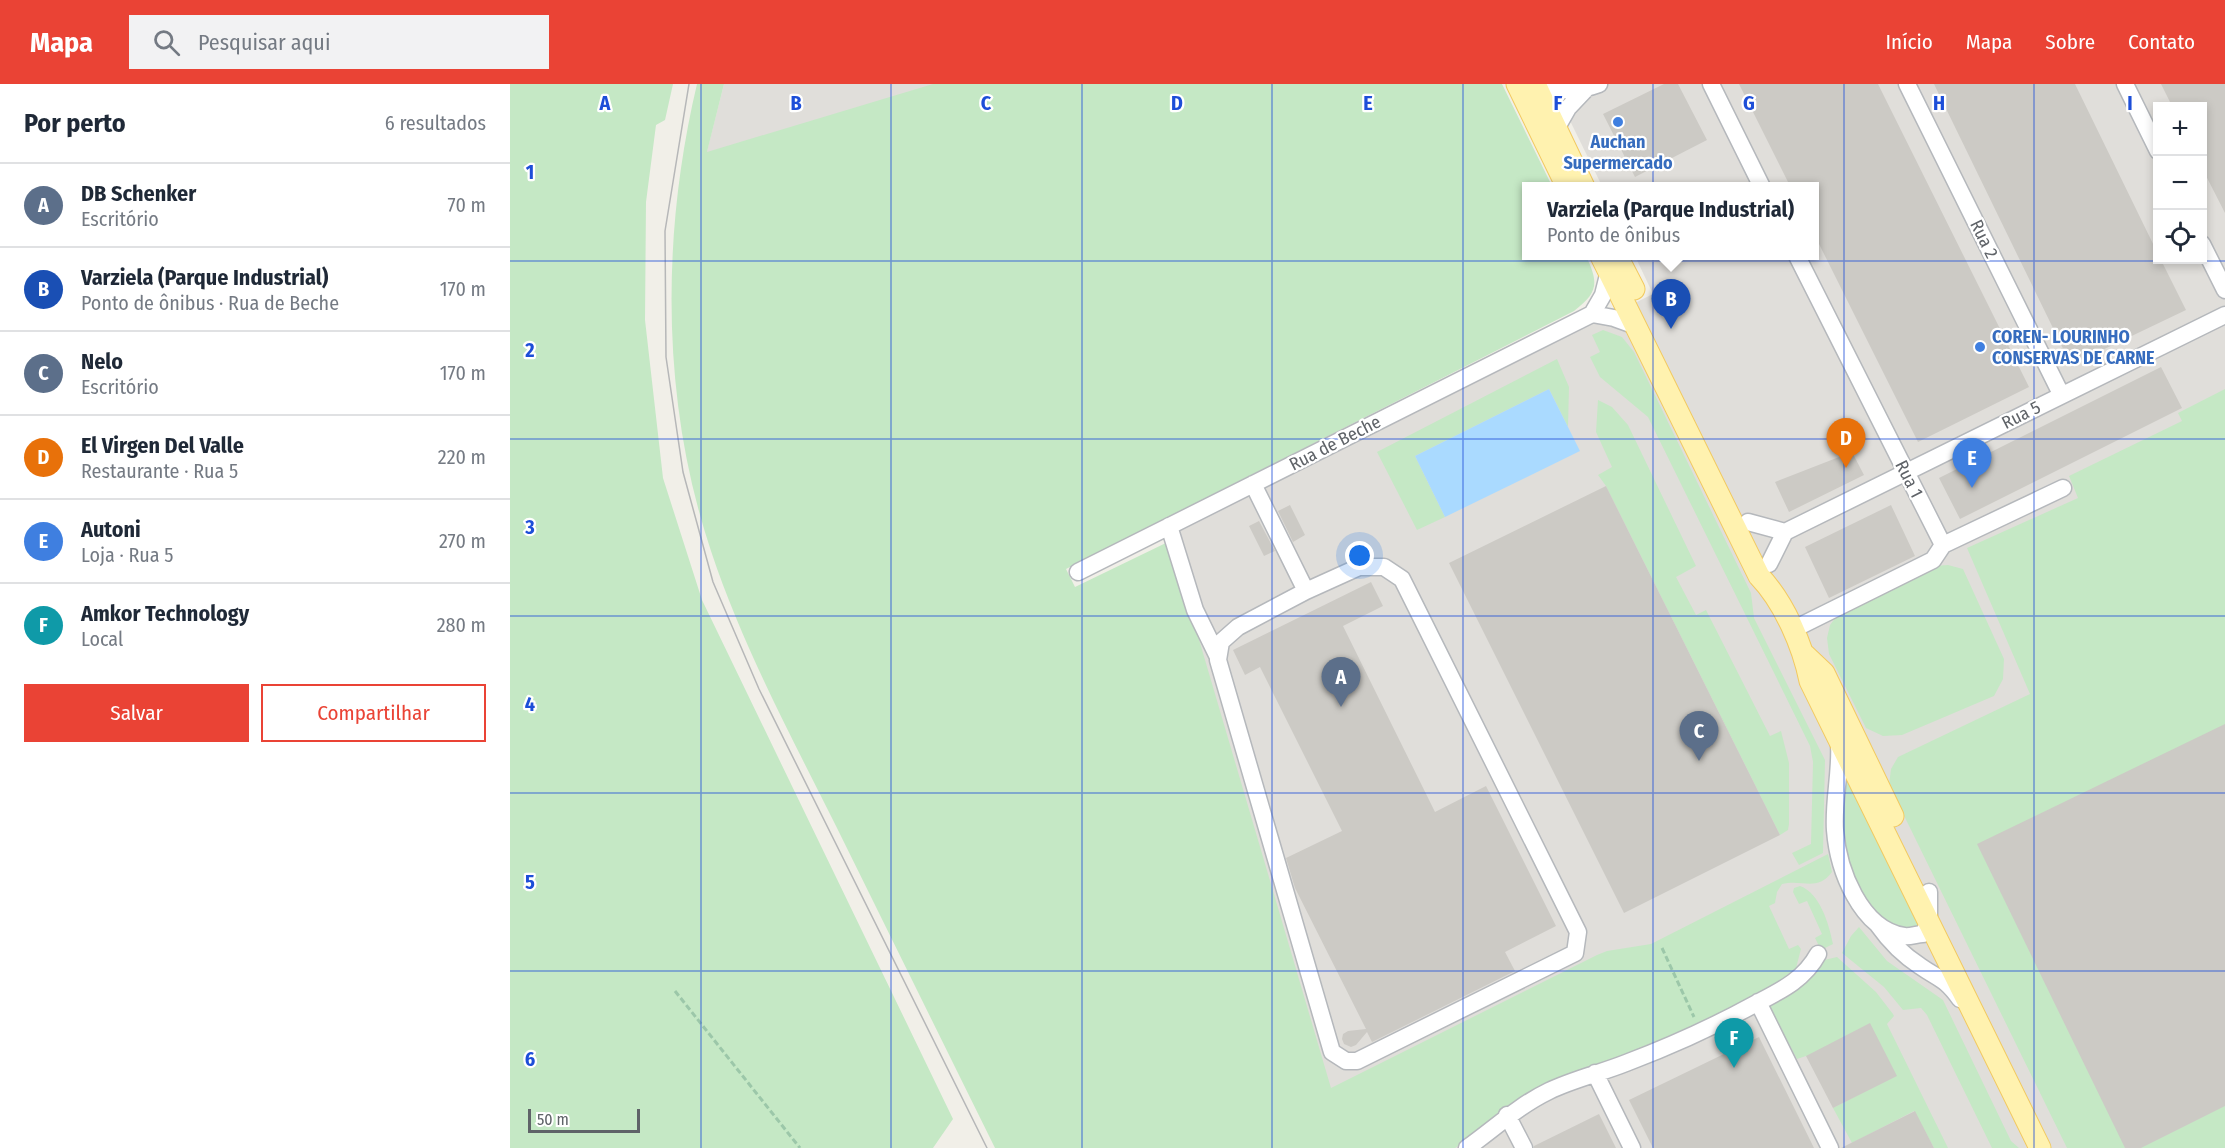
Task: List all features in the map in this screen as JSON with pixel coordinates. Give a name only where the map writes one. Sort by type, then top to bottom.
[{"type":"main road","points":[[1529,85],[1556,129],[1582,182]]},
{"type":"main road","points":[[1529,85],[1565,182]]},
{"type":"main road","points":[[1609,261],[1636,326],[1759,576],[1771,589],[1805,656],[1810,681],[2040,1148]]},
{"type":"main road","points":[[1609,261],[1769,564],[1771,589]]},
{"type":"main road","points":[[1805,656],[1824,673],[2055,1148]]},
{"type":"street","points":[[1711,84],[1760,182]]},
{"type":"street","name":"Rua 2","points":[[1907,84],[2061,394]]},
{"type":"street","points":[[2125,84],[2153,143]]},
{"type":"street","points":[[1529,85],[1560,91],[1592,86]]},
{"type":"street","points":[[1556,129],[1568,108],[1592,86]]},
{"type":"street","points":[[2207,254],[2225,290]]},
{"type":"street","name":"Rua 1","points":[[1800,260],[1943,545]]},
{"type":"street","points":[[1609,261],[1603,295],[1592,314],[1614,318],[1636,326]]},
{"type":"street","name":"Rua de Beche","points":[[1078,572],[1592,314]]},
{"type":"street","name":"Rua 5","points":[[1785,532],[2225,315]]},
{"type":"street","points":[[1253,484],[1306,591]]},
{"type":"street","points":[[1792,630],[1933,560],[1943,545],[2063,488]]},
{"type":"street","points":[[1748,522],[1785,532],[1769,564]]},
{"type":"street","points":[[1169,526],[1195,610],[1218,657],[1332,1052],[1346,1061],[1357,1061],[1575,953],[1578,933],[1402,579],[1384,567],[1359,567],[1306,591],[1238,627],[1221,642],[1218,657]]},
{"type":"street","points":[[1839,739],[1840,763],[1835,787],[1835,831],[1845,877],[1863,909],[1883,927],[1905,936],[1923,934],[1929,922],[1929,891]]},
{"type":"street","points":[[1876,922],[1890,942],[1922,967],[1945,981],[1971,1008]]},
{"type":"street","points":[[1467,1148],[1529,1101],[1552,1090],[1653,1053],[1701,1032],[1758,1002],[1801,978],[1812,966],[1818,954]]},
{"type":"street","points":[[1758,1002],[1830,1148]]},
{"type":"street","points":[[1595,1074],[1632,1148]]},
{"type":"street","points":[[1508,1115],[1524,1148]]},
{"type":"path","points":[[1662,948],[1701,1032]]},
{"type":"path","points":[[675,991],[800,1148]]},
{"type":"shaded area","points":[[724,84],[1002,84],[701,175]]},
{"type":"shaded area","points":[[1552,84],[2225,84],[2225,1148],[1210,1148],[1168,535],[1653,294],[1637,260],[1819,260],[1819,182],[1600,182]]},
{"type":"green space","points":[[510,84],[673,84],[665,120],[656,125],[646,202],[645,320],[663,478],[702,600],[953,1119],[933,1148],[510,1148]]},
{"type":"green space","points":[[697,84],[724,84],[707,152],[933,84],[1502,84],[1550,182],[1522,182],[1522,260],[1588,260],[1594,281],[1592,293],[1588,299],[1574,311],[1066,569],[1075,587],[1170,541],[1331,1088],[1597,955],[1607,951],[1651,944],[1828,854],[1832,872],[1826,878],[1815,883],[1782,884],[1777,892],[1775,903],[1769,906],[1789,949],[1798,945],[1801,949],[1795,972],[1779,985],[1472,1136],[1455,1148],[995,1148],[785,725],[738,622],[711,551],[695,494],[683,437],[675,378],[672,259],[685,142]]},
{"type":"green space","points":[[1603,330],[1622,337],[1634,352],[1751,593],[1754,618],[1825,760],[1823,853],[1799,865],[1792,853],[1811,844],[1813,762],[1810,746],[1648,417],[1600,377],[1590,357],[1600,352],[1592,335]]},
{"type":"green space","points":[[1557,359],[1569,387],[1568,427],[1549,389],[1415,456],[1445,517],[1417,530],[1377,452]]},
{"type":"green space","points":[[2225,389],[2225,1148],[2067,1148],[1889,785],[1891,769],[1898,757],[2030,694],[1967,548],[2078,498],[2069,476],[2182,421],[2178,413]]},
{"type":"green space","points":[[1598,400],[1612,407],[1628,425],[1696,566],[1676,577],[1696,615],[1706,610],[1770,736],[1781,731],[1789,763],[1789,824],[1788,830],[1780,835],[1606,486],[1598,475],[1612,467],[1596,432]]},
{"type":"green space","points":[[1948,565],[1963,569],[2004,659],[2003,679],[1994,696],[1902,735],[1883,736],[1866,728],[1829,654],[1827,638],[1830,625],[1839,613],[1934,566]]},
{"type":"green space","points":[[1847,773],[1921,924],[1913,928],[1898,927],[1878,915],[1867,904],[1852,876],[1844,845],[1841,809]]},
{"type":"green space","points":[[1800,886],[1813,895],[1818,902],[1829,927],[1833,944],[1821,950],[1815,938],[1822,934],[1807,901],[1799,904],[1793,892],[1794,888]]},
{"type":"green space","points":[[1859,927],[1887,961],[1943,1000],[2011,1141],[2019,1148],[1992,1148],[1927,1015],[1921,1008],[1903,1010],[1884,987],[1842,953]]},
{"type":"green space","points":[[1837,957],[1876,992],[1893,1014],[1894,1016],[1887,1024],[1948,1148],[1934,1148],[1914,1111],[1852,1143],[1833,1108],[1896,1075],[1806,1056],[1797,1059],[1766,1002],[1820,961]]},
{"type":"water","points":[[1549,389],[1580,451],[1445,517],[1415,456]]},
{"type":"building","points":[[1664,84],[1678,84],[1707,140],[1635,177],[1603,114]]},
{"type":"building","points":[[1739,84],[1878,84],[2029,387],[1918,442],[1819,244],[1819,182],[1788,182]]},
{"type":"building","points":[[1934,84],[2075,84],[2153,244],[2153,264],[2163,264],[2186,310],[2071,365]]},
{"type":"building","points":[[2161,84],[2225,84],[2225,213],[2207,178],[2207,102],[2170,102]]},
{"type":"building","points":[[2161,367],[2182,408],[1960,519],[1939,478]]},
{"type":"building","points":[[1852,452],[1864,475],[1789,512],[1775,482]]},
{"type":"building","points":[[1606,486],[1780,835],[1624,913],[1449,563]]},
{"type":"building","points":[[1290,505],[1305,535],[1293,542],[1278,511]]},
{"type":"building","points":[[1891,505],[1915,556],[1829,598],[1805,547]]},
{"type":"building","points":[[1259,521],[1275,551],[1264,556],[1249,526]]},
{"type":"building","points":[[1371,582],[1383,606],[1343,626],[1435,812],[1486,786],[1556,926],[1505,952],[1515,971],[1372,1042],[1367,1032],[1356,1045],[1351,1047],[1344,1044],[1343,1034],[1348,1031],[1366,1029],[1295,888],[1286,858],[1342,831],[1260,667],[1245,675],[1233,650]]},
{"type":"building","points":[[2225,724],[2225,1106],[2141,1148],[2125,1148],[1977,844]]},
{"type":"building","points":[[1870,1023],[1897,1076],[1833,1108],[1806,1056]]},
{"type":"building","points":[[1759,1037],[1814,1148],[1653,1148],[1629,1100]]},
{"type":"building","points":[[1915,1111],[1934,1148],[1841,1148]]},
{"type":"building","points":[[1599,1114],[1616,1148],[1534,1148],[1534,1146]]},
{"type":"tram line","points":[[689,84],[665,231],[666,357],[683,472],[713,582],[759,689],[987,1148]]},
{"type":"place","name":"Auchan Supermercado","points":[[1618,122]]},
{"type":"place","name":"Varziela (Parque Industrial)","points":[[1671,329]]},
{"type":"place","name":"COREN- LOURINHO CONSERVAS DE CARNE","points":[[1980,347]]},
{"type":"place","name":"El Virgen Del Valle","points":[[1846,468]]},
{"type":"place","name":"Autoni","points":[[1972,488]]},
{"type":"place","name":"DB Schenker","points":[[1341,707]]},
{"type":"place","name":"Nelo","points":[[1699,761]]},
{"type":"place","name":"Amkor Technology","points":[[1734,1068]]}]
